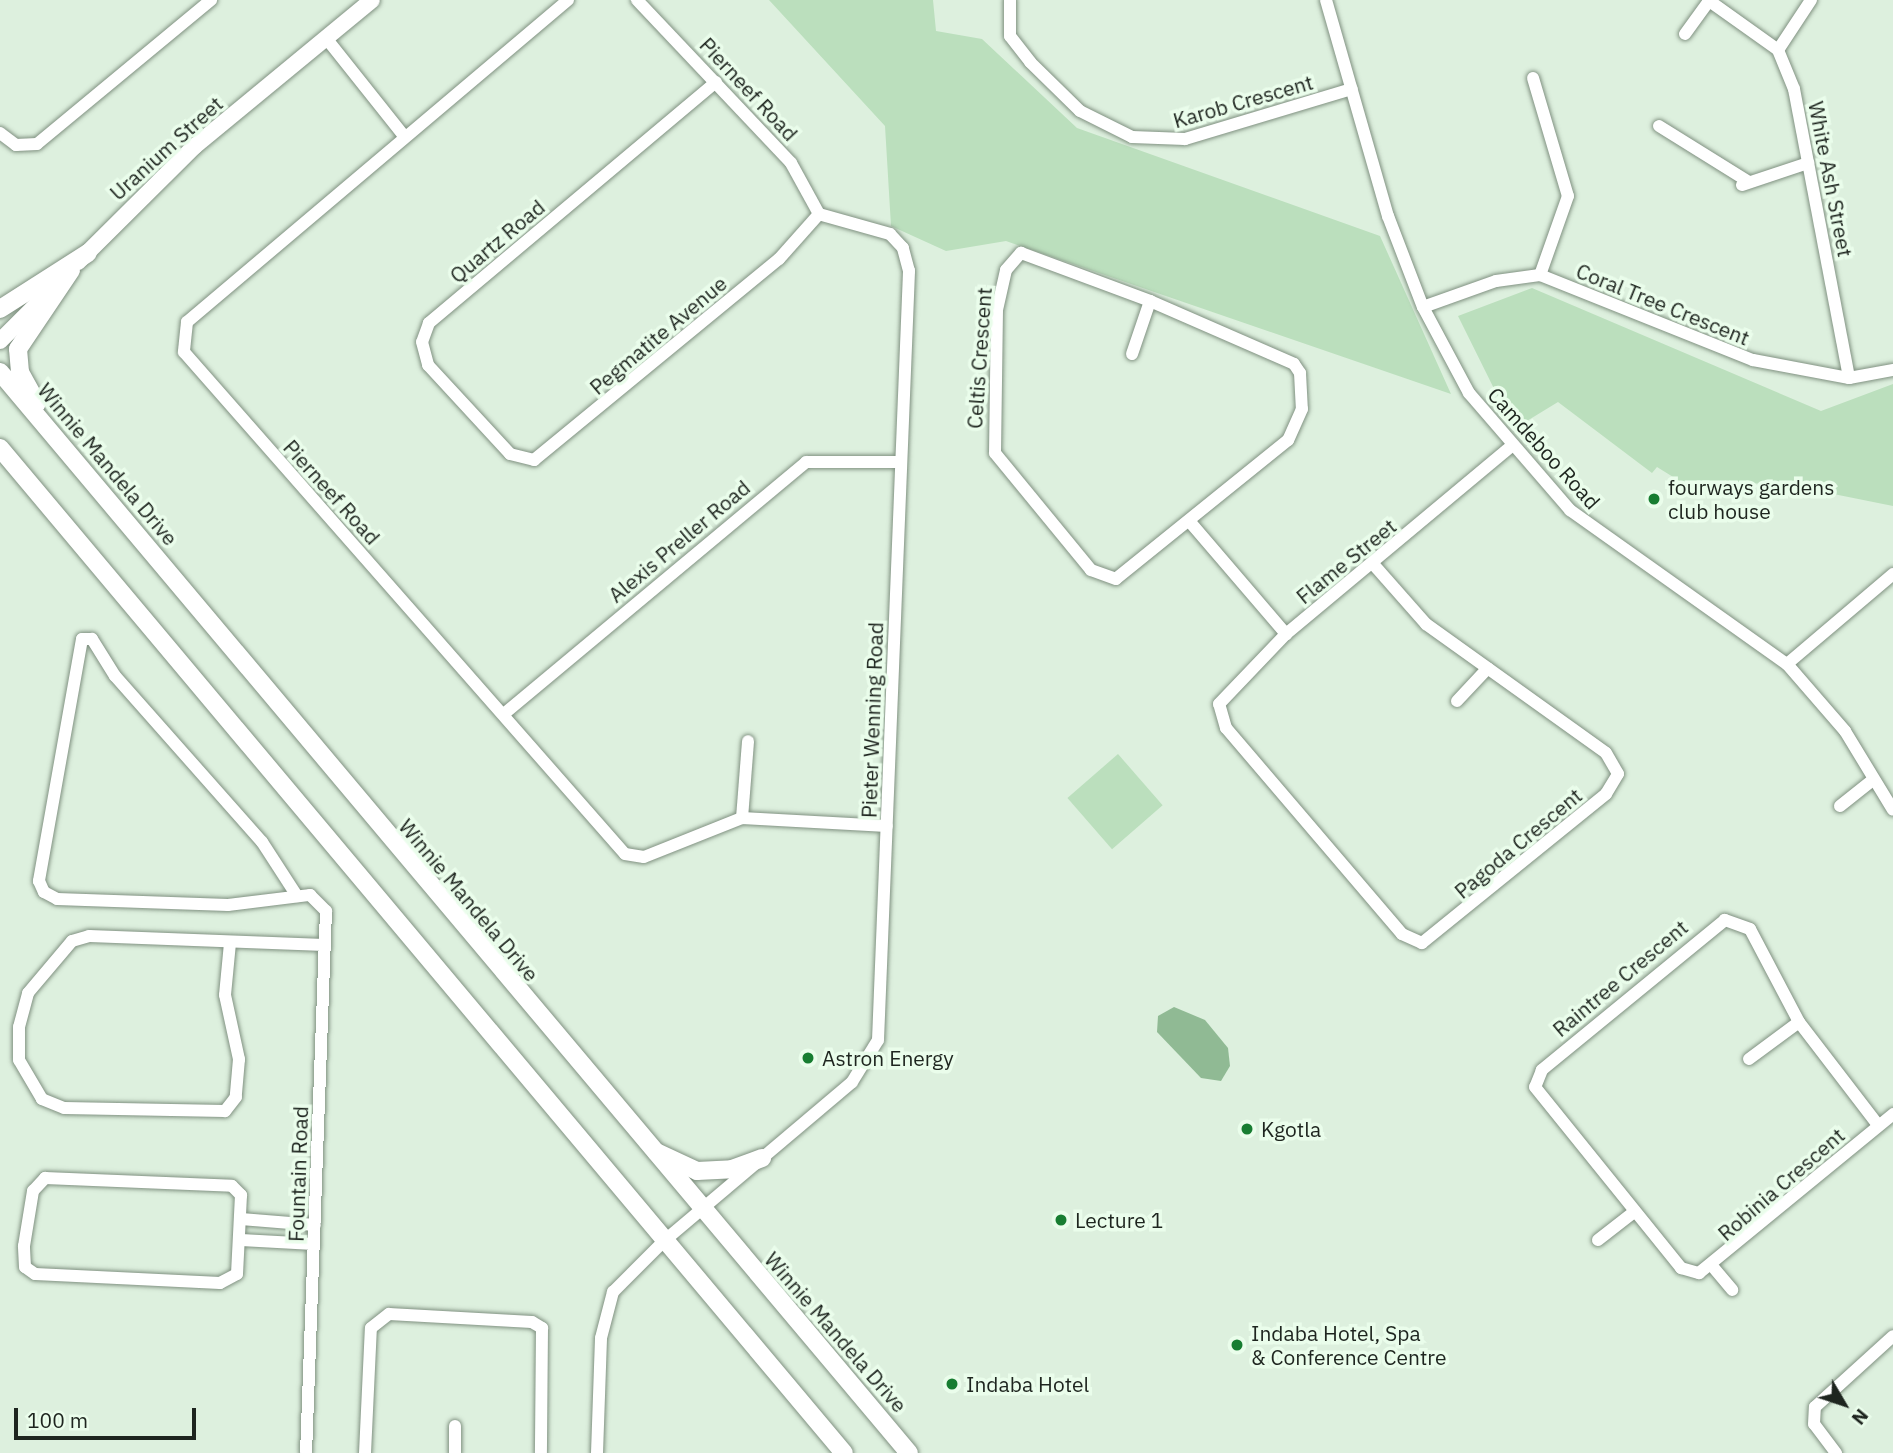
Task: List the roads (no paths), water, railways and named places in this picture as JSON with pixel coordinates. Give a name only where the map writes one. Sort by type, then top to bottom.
[{"type":"main road","points":[[0,309],[88,253]]},
{"type":"main road","points":[[52,429],[20,372],[18,349],[71,270]]},
{"type":"main road","name":"Winnie Mandela Drive","points":[[0,372],[52,429],[700,1209],[909,1453]]},
{"type":"main road","points":[[0,448],[7,462],[844,1453]]},
{"type":"main road","points":[[650,1149],[697,1171],[732,1169],[762,1158]]},
{"type":"street","points":[[0,133],[16,145],[37,144],[211,0]]},
{"type":"street","name":"Uranium Street","points":[[0,341],[195,146],[372,0]]},
{"type":"street","name":"Pierneef Road","points":[[568,0],[187,322],[180,343],[191,365],[505,713],[625,854],[645,856],[742,818],[887,826]]},
{"type":"street","name":"Pierneef Road","points":[[637,0],[800,174],[819,214]]},
{"type":"street","name":"Karob Crescent","points":[[1010,0],[1010,36],[1030,62],[1080,111],[1132,137],[1185,139],[1352,89]]},
{"type":"street","name":"Camdeboo Road","points":[[1326,0],[1423,307],[1469,393],[1512,446],[1587,524],[1787,664],[1845,731],[1893,810]]},
{"type":"street","points":[[1685,34],[1709,1],[1778,50],[1811,0]]},
{"type":"street","points":[[326,38],[404,136]]},
{"type":"street","name":"White Ash Street","points":[[1778,50],[1789,68],[1849,378]]},
{"type":"street","points":[[1534,78],[1568,196],[1540,275]]},
{"type":"street","name":"Quartz Road","points":[[509,454],[428,365],[425,330],[716,82]]},
{"type":"street","points":[[1659,126],[1745,184],[1808,163]]},
{"type":"street","name":"Pegmatite Avenue","points":[[509,454],[529,461],[548,452],[779,259],[819,214]]},
{"type":"street","name":"Pieter Wenning Road","points":[[597,1453],[606,1307],[664,1241],[852,1082],[875,1048],[887,826],[908,257],[890,234],[819,214]]},
{"type":"street","name":"Celtis Crescent","points":[[1034,254],[1150,302],[1294,364],[1300,373],[1295,432],[1191,522],[1106,580],[1002,463],[993,443],[997,310],[1014,255],[1034,254]]},
{"type":"street","name":"Coral Tree Crescent","points":[[1423,307],[1496,281],[1540,275],[1753,360],[1849,378],[1893,370]]},
{"type":"street","points":[[1132,355],[1150,302]]},
{"type":"street","name":"Flame Street","points":[[1218,714],[1226,690],[1286,634],[1374,565],[1512,446]]},
{"type":"street","name":"Alexis Preller Road","points":[[505,713],[806,462],[901,462]]},
{"type":"street","points":[[1191,522],[1286,634]]},
{"type":"street","name":"Pagoda Crescent","points":[[1218,714],[1402,934],[1423,943],[1606,794],[1618,774],[1606,753],[1426,624],[1374,565]]},
{"type":"street","points":[[1787,664],[1893,574]]},
{"type":"street","points":[[82,639],[92,639],[115,676],[262,842],[297,896],[228,905],[57,899],[44,892],[39,881],[82,639]]},
{"type":"street","points":[[1457,701],[1488,668]]},
{"type":"street","points":[[742,818],[748,741]]},
{"type":"street","points":[[1840,806],[1874,779]]},
{"type":"street","name":"Fountain Road","points":[[297,896],[317,899],[326,911],[306,1453]]},
{"type":"street","name":"Raintree Crescent","points":[[1689,1272],[1634,1212],[1538,1096],[1542,1070],[1725,920],[1749,929],[1799,1022],[1878,1125]]},
{"type":"street","points":[[230,943],[225,995],[239,1059],[236,1097],[225,1111],[64,1108],[42,1099],[19,1060],[19,1027],[28,993],[72,941],[230,943],[325,945]]},
{"type":"street","points":[[1749,1059],[1799,1022]]},
{"type":"street","name":"Robinia Crescent","points":[[1689,1272],[1713,1267],[1893,1114]]},
{"type":"street","points":[[45,1178],[226,1183],[241,1195],[241,1240],[237,1274],[220,1283],[42,1276],[23,1262],[33,1191],[45,1178]]},
{"type":"street","points":[[1598,1240],[1634,1212]]},
{"type":"street","points":[[241,1219],[315,1224]]},
{"type":"street","points":[[241,1240],[314,1244]]},
{"type":"street","points":[[1713,1267],[1732,1290]]},
{"type":"street","points":[[365,1453],[371,1328],[389,1314],[532,1322],[542,1328],[541,1453]]},
{"type":"street","points":[[1836,1453],[1814,1424],[1815,1407],[1893,1336]]},
{"type":"street","points":[[455,1426],[455,1453]]},
{"type":"place","name":"fourways gardens club house","points":[[1654,499]]},
{"type":"place","name":"Astron Energy","points":[[808,1058]]},
{"type":"place","name":"Kgotla","points":[[1247,1129]]},
{"type":"place","name":"Lecture 1","points":[[1061,1220]]},
{"type":"place","name":"Indaba Hotel, Spa & Conference Centre","points":[[1237,1345]]},
{"type":"place","name":"Indaba Hotel","points":[[952,1384]]}]
